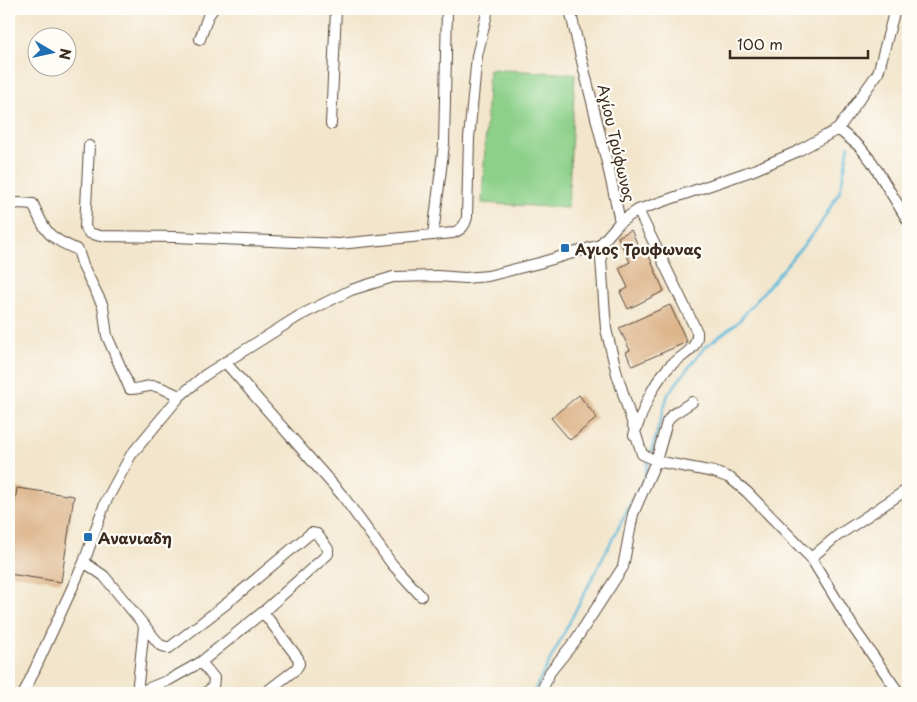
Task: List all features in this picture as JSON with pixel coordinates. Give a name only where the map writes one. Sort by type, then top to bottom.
[{"type":"street","points":[[200,39],[208,16],[213,9]]},
{"type":"street","points":[[331,124],[336,9]]},
{"type":"street","points":[[433,235],[444,144],[447,9]]},
{"type":"street","points":[[89,146],[85,227],[89,234],[100,236],[175,237],[339,244],[433,235],[460,230],[465,224],[467,217],[469,138],[477,56],[488,9]]},
{"type":"street","name":"Αγίου Τρύφωνος","points":[[570,9],[582,68],[608,163],[620,222],[600,245]]},
{"type":"street","points":[[620,222],[638,210],[754,170],[796,152],[838,129],[878,73],[895,9]]},
{"type":"street","points":[[838,129],[860,147],[872,162],[908,221]]},
{"type":"street","points":[[9,206],[18,203],[33,204],[44,228],[54,239],[78,250],[83,266],[103,306],[107,336],[130,389],[138,390],[145,386],[155,386],[180,396]]},
{"type":"street","points":[[634,434],[648,396],[655,384],[668,367],[695,346],[698,339],[697,332],[638,210]]},
{"type":"street","points":[[24,693],[84,562],[105,503],[131,456],[180,396],[205,375],[299,316],[351,290],[393,277],[437,276],[465,278],[488,276],[600,245],[606,329],[634,434],[650,458],[714,472],[730,478],[747,492],[812,558],[855,630],[899,693],[908,691]]},
{"type":"street","points":[[225,362],[342,495],[392,564],[421,596]]},
{"type":"street","points":[[542,693],[550,672],[561,656],[576,641],[623,567],[633,514],[650,458],[672,415],[692,402]]},
{"type":"street","points":[[812,558],[837,536],[908,490]]},
{"type":"street","points":[[84,562],[104,576],[160,645],[169,648],[314,532],[328,549],[328,554],[263,612],[201,662],[169,680],[137,693],[144,627]]},
{"type":"street","points":[[263,612],[298,658],[299,664],[296,669],[265,693]]},
{"type":"street","points":[[201,662],[214,678],[214,687],[205,693]]},
{"type":"green space","points":[[489,69],[575,74],[568,208],[482,203]]},
{"type":"building","points":[[631,230],[643,256],[648,254],[664,291],[628,309],[620,292],[628,288],[619,268],[630,262],[618,237]]},
{"type":"building","points":[[670,305],[687,342],[632,366],[626,352],[630,350],[619,328]]},
{"type":"building","points":[[579,395],[597,418],[570,440],[551,418]]},
{"type":"building","points":[[17,488],[74,496],[61,582],[9,574],[9,544]]},
{"type":"waterway","points":[[881,15],[883,9]]},
{"type":"waterway","points":[[650,456],[668,394],[704,348],[738,322],[818,228],[840,191],[849,146]]},
{"type":"waterway","points":[[533,693],[645,476],[648,461]]},
{"type":"place","name":"Αγιος Τρυφωνας","points":[[565,248]]},
{"type":"place","name":"Ανανιαδη","points":[[88,537]]}]
